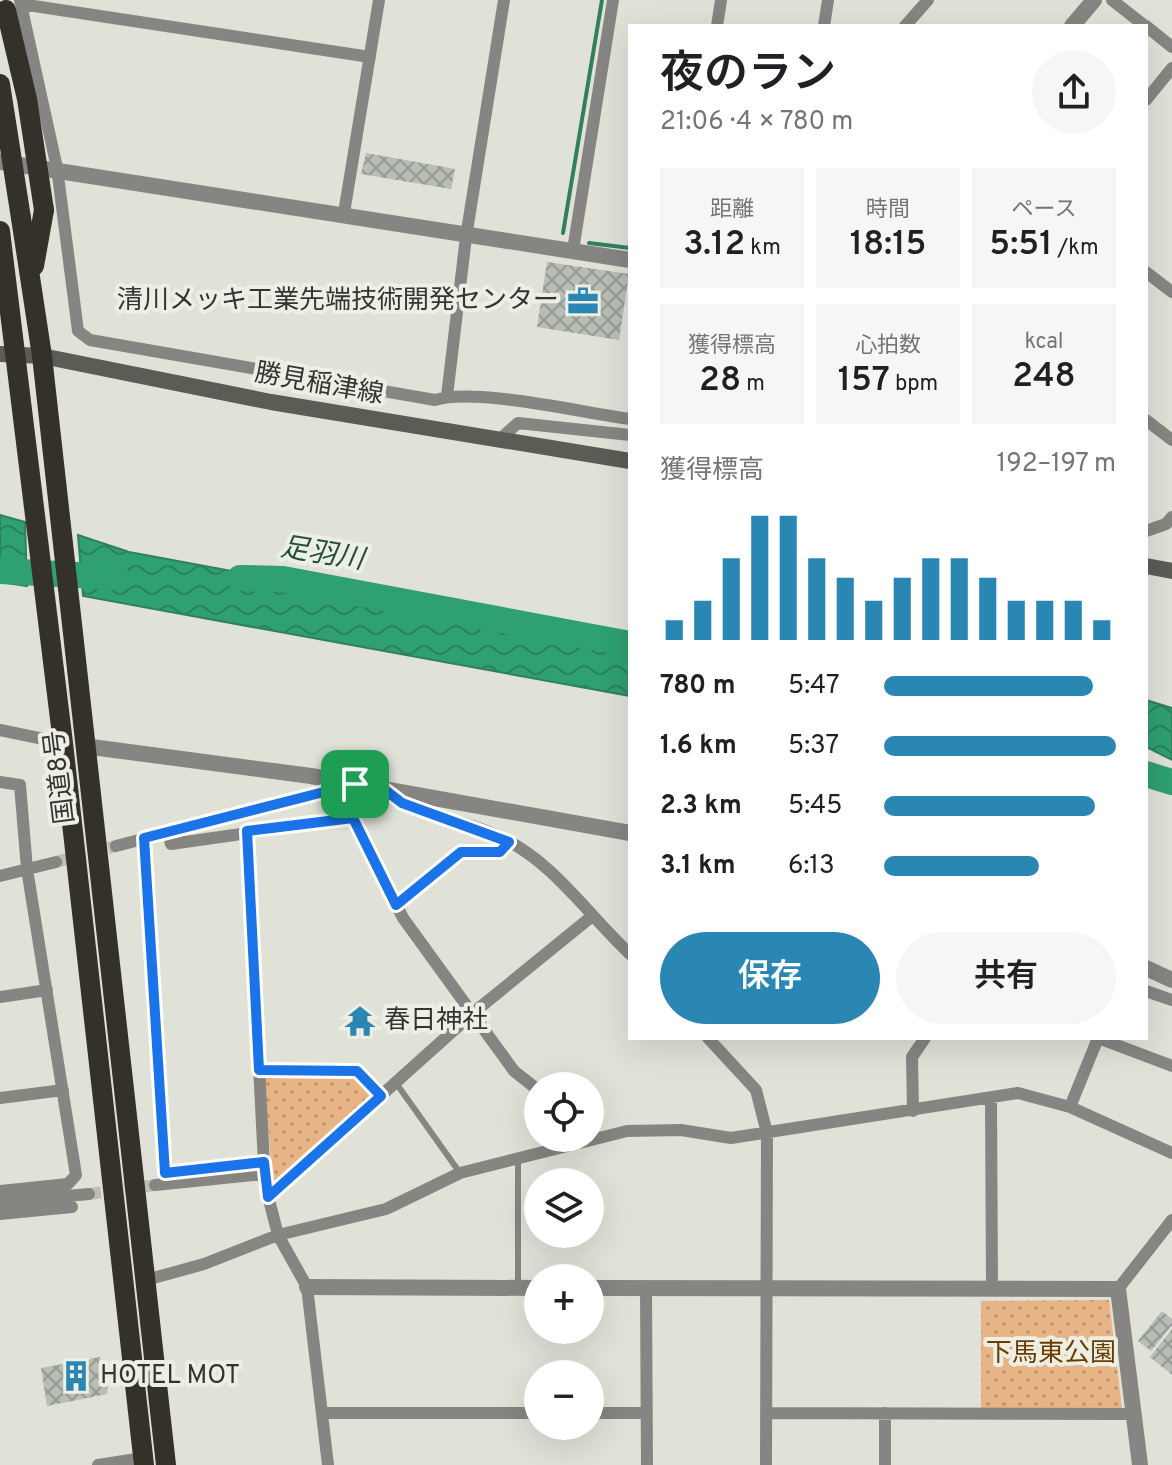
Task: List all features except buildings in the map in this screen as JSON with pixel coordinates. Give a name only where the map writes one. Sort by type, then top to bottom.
[{"type":"highway","points":[[12,4],[44,210],[31,280]]},
{"type":"highway","name":"国道8号","points":[[0,84],[43,366],[74,745],[143,1461]]},
{"type":"highway","name":"国道8号","points":[[0,231],[11,361],[74,745],[146,1280],[166,1465]]},
{"type":"main road","name":"勝見稲津線","points":[[11,361],[628,461]]},
{"type":"main road","points":[[1148,566],[1172,571]]},
{"type":"street","points":[[344,213],[379,0]]},
{"type":"street","points":[[447,396],[466,237],[504,0]]},
{"type":"street","points":[[573,250],[613,0]]},
{"type":"street","points":[[717,24],[721,0]]},
{"type":"street","points":[[824,24],[828,0]]},
{"type":"street","points":[[907,24],[928,0]]},
{"type":"street","points":[[1074,24],[1094,0]]},
{"type":"street","points":[[1112,0],[1143,24]]},
{"type":"street","points":[[370,57],[12,4],[57,168],[78,331],[90,340],[435,400],[447,396],[628,419]]},
{"type":"street","points":[[1148,28],[1172,47]]},
{"type":"street","points":[[1148,98],[1172,68]]},
{"type":"street","points":[[0,162],[57,168],[344,213],[466,237],[628,260]]},
{"type":"street","points":[[1148,274],[1172,292]]},
{"type":"street","points":[[1148,422],[1172,440]]},
{"type":"street","points":[[499,440],[518,423],[628,435]]},
{"type":"street","points":[[1148,530],[1166,524],[1172,517]]},
{"type":"street","points":[[0,730],[74,745],[355,784],[628,833]]},
{"type":"street","points":[[0,782],[20,785],[27,869],[76,1175],[68,1184],[0,1191]]},
{"type":"street","points":[[116,846],[355,784]]},
{"type":"street","points":[[384,789],[402,803],[509,842],[567,885],[591,917],[628,952]]},
{"type":"street","points":[[168,832],[171,844],[353,818],[396,905],[514,1071],[524,1079]]},
{"type":"street","points":[[247,831],[264,1168],[278,1235],[307,1287],[328,1465]]},
{"type":"street","points":[[396,905],[461,852],[500,852],[509,842]]},
{"type":"street","points":[[0,876],[56,862]]},
{"type":"street","points":[[268,1197],[473,1013],[591,917]]},
{"type":"street","points":[[1148,969],[1172,980]]},
{"type":"street","points":[[0,997],[47,990]]},
{"type":"street","points":[[1148,992],[1172,1000]]},
{"type":"street","points":[[710,1040],[756,1090],[767,1133],[766,1465]]},
{"type":"street","points":[[913,1111],[912,1057],[924,1040]]},
{"type":"street","points":[[1070,1107],[1097,1040]]},
{"type":"street","points":[[1103,1040],[1172,1066]]},
{"type":"street","points":[[0,1098],[63,1090]]},
{"type":"street","points":[[604,1134],[652,1129],[731,1138],[1018,1093],[1070,1107],[1172,1153]]},
{"type":"street","points":[[991,1098],[992,1289]]},
{"type":"street","points":[[146,1280],[204,1264],[278,1235],[386,1209],[460,1173],[538,1152]]},
{"type":"street","points":[[155,1185],[264,1168]]},
{"type":"street","points":[[0,1202],[89,1194]]},
{"type":"street","points":[[0,1214],[72,1207]]},
{"type":"street","points":[[1140,1465],[1118,1289],[1172,1220]]},
{"type":"street","points":[[307,1287],[524,1287]]},
{"type":"street","points":[[604,1288],[1118,1289]]},
{"type":"street","points":[[646,1289],[647,1465]]},
{"type":"street","points":[[322,1413],[524,1413]]},
{"type":"street","points":[[604,1413],[647,1413]]},
{"type":"street","points":[[766,1413],[1134,1414]]},
{"type":"street","points":[[885,1413],[885,1465]]},
{"type":"street","points":[[98,1465],[143,1461]]},
{"type":"lane","points":[[144,838],[165,1173],[264,1168]]},
{"type":"lane","points":[[259,1070],[357,1071],[381,1096]]},
{"type":"lane","points":[[396,1083],[460,1173]]},
{"type":"lane","points":[[518,1158],[518,1287]]},
{"type":"green space","points":[[355,1072],[377,1097],[273,1187],[264,1075]]},
{"type":"green space","name":"下馬東公園","points":[[1109,1300],[1122,1409],[981,1408],[981,1301]]},
{"type":"water","points":[[0,515],[25,522],[27,586],[0,582]]},
{"type":"water","points":[[78,535],[129,552],[628,645],[628,696],[83,596]]},
{"type":"water","points":[[1148,701],[1172,708],[1172,760],[1148,748]]},
{"type":"waterway","points":[[563,233],[602,0]]},
{"type":"waterway","points":[[589,243],[628,248]]},
{"type":"waterway","name":"足羽川","points":[[0,571],[116,577]]},
{"type":"waterway","name":"足羽川","points":[[240,578],[283,579],[628,644]]},
{"type":"waterway","name":"足羽川","points":[[1148,775],[1172,782]]},
{"type":"tunnel","points":[[56,862],[116,846]]},
{"type":"tunnel","points":[[89,1194],[155,1185]]},
{"type":"place","name":"清川メッキ工業先端技術開発センター","points":[[583,301]]},
{"type":"place","name":"春日神社","points":[[360,1021]]},
{"type":"place","name":"HOTEL MOT","points":[[76,1376]]},
{"type":"route","points":[[355,784],[384,789],[402,803],[496,834],[509,842],[500,852],[461,852],[396,905],[353,818],[247,831],[259,1070],[357,1071],[381,1096],[268,1197],[264,1162],[165,1173],[144,838],[355,784]]}]
